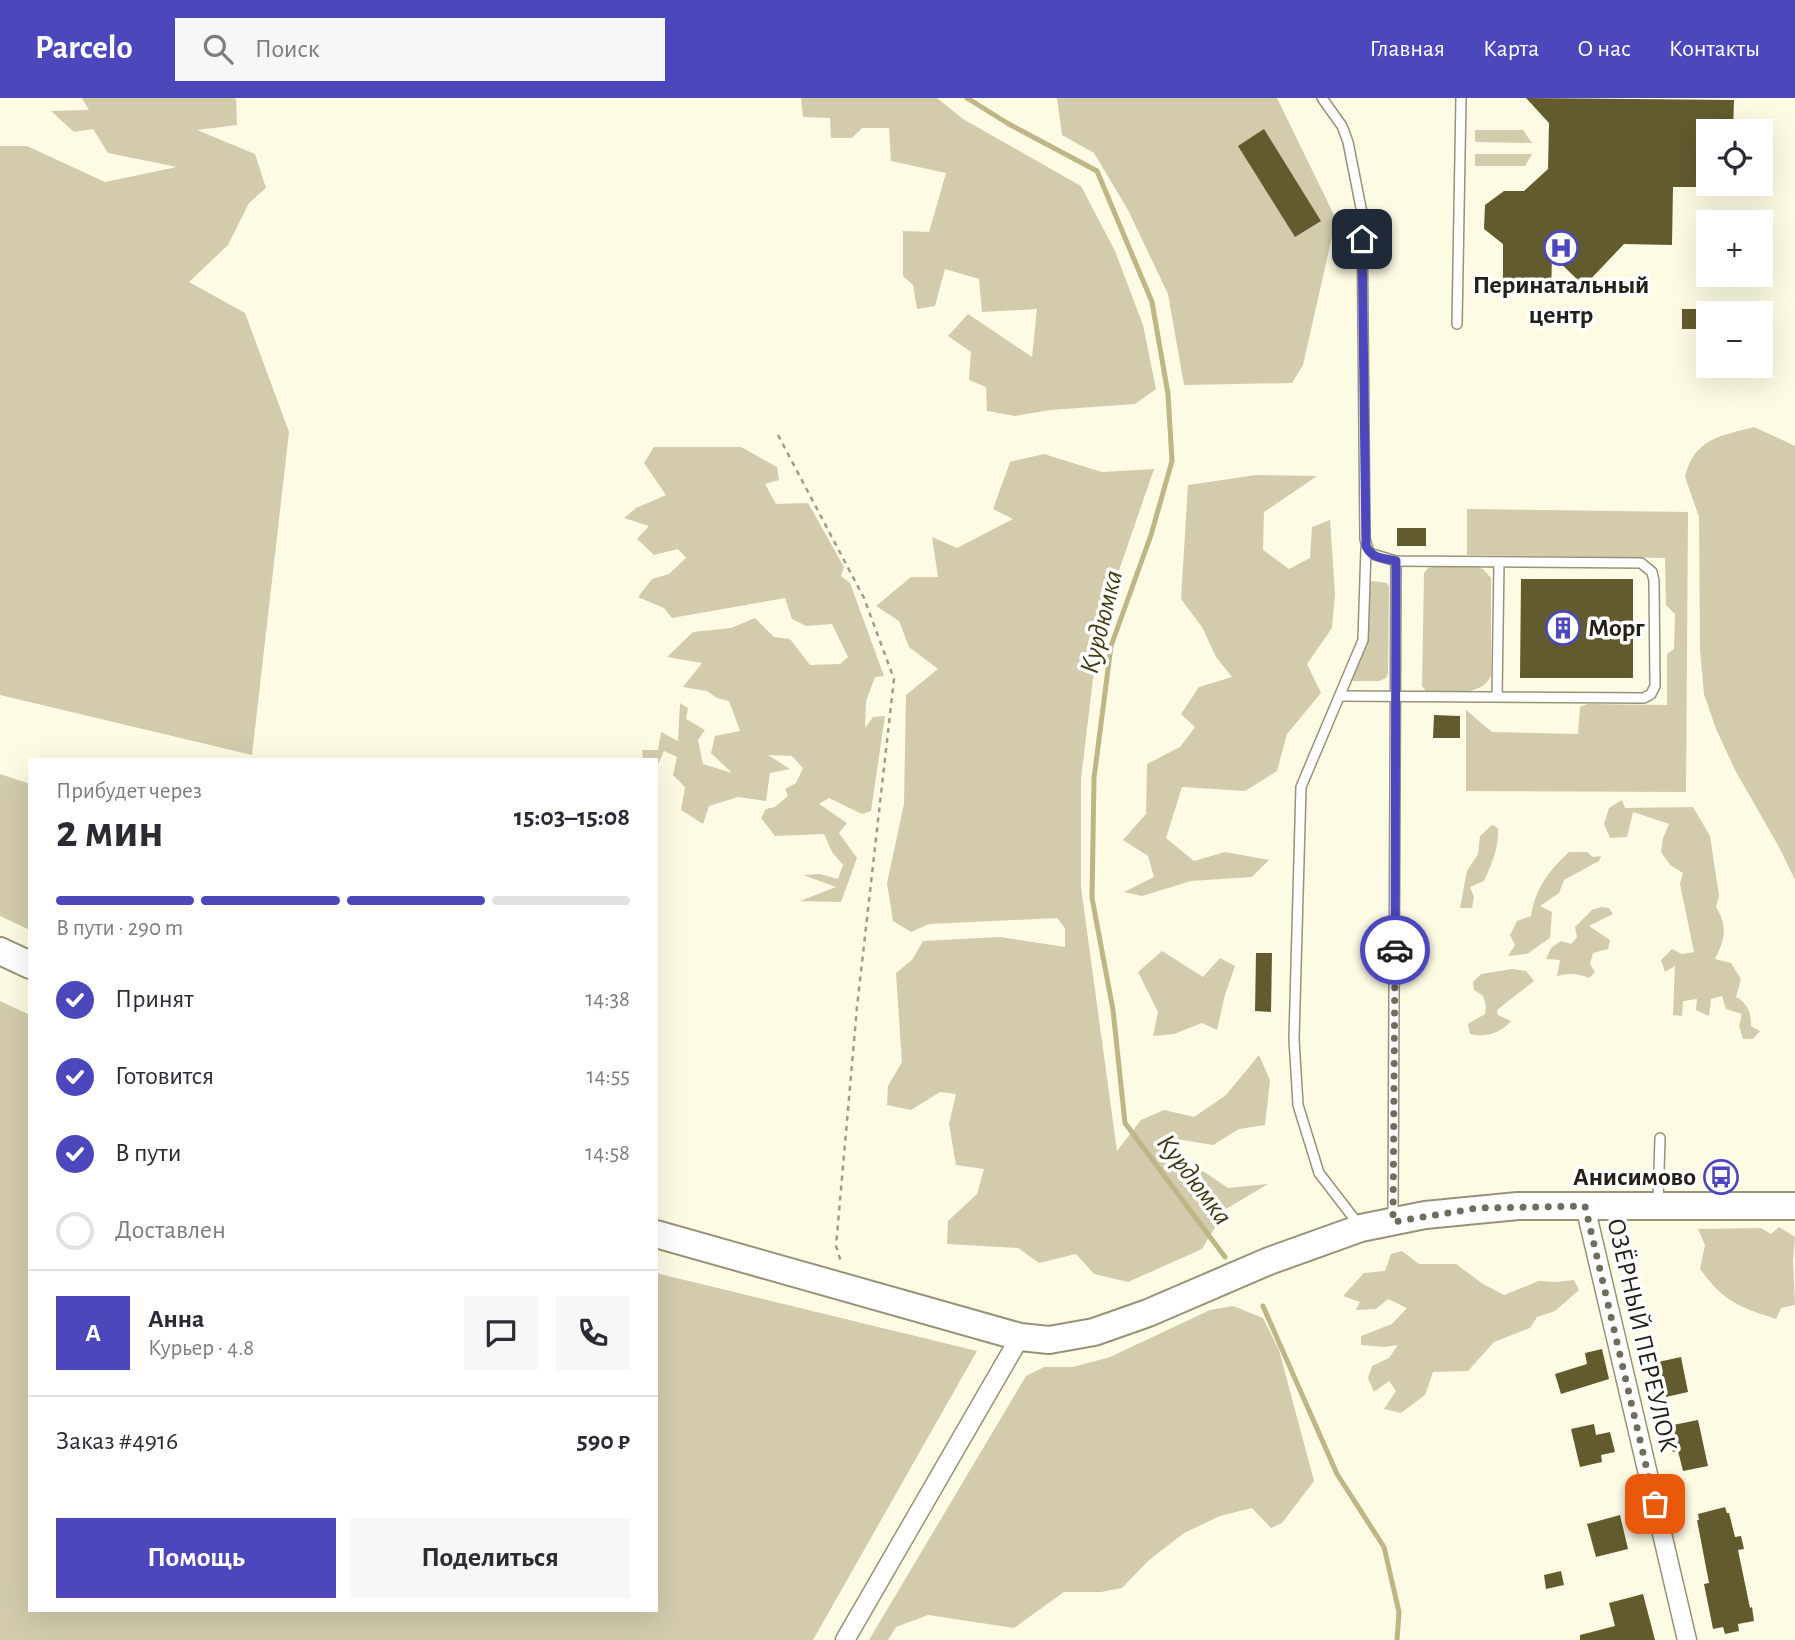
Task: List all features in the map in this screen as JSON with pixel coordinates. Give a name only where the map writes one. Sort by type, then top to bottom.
[{"type":"main road","points":[[0,951],[28,964]]},
{"type":"main road","points":[[658,1235],[1020,1337],[1049,1340],[1094,1332],[1269,1261],[1361,1228],[1393,1222],[1478,1208],[1795,1206]]},
{"type":"street","name":"ОЗЁРНЫЙ ПЕРЕУЛОК","points":[[1585,1206],[1687,1640]]},
{"type":"street","points":[[845,1640],[1020,1337]]},
{"type":"lane","points":[[1322,98],[1342,126],[1348,142],[1362,213],[1366,546],[1363,640],[1301,787],[1294,1039],[1298,1105],[1319,1173],[1361,1228]]},
{"type":"lane","points":[[1457,324],[1461,98]]},
{"type":"lane","points":[[1340,696],[1644,698],[1651,694],[1654,686],[1654,581],[1647,567],[1641,563],[1396,561],[1369,554],[1366,546]]},
{"type":"lane","points":[[1393,1222],[1396,561]]},
{"type":"lane","points":[[1497,696],[1499,562]]},
{"type":"lane","points":[[1658,1206],[1660,1138]]},
{"type":"path","points":[[778,436],[864,598],[894,679],[857,1007],[836,1246],[849,1289]]},
{"type":"shaded area","points":[[82,98],[236,99],[237,125],[197,130],[255,154],[266,188],[249,203],[228,245],[189,282],[245,313],[289,432],[252,755],[0,695],[0,146],[27,146],[105,182],[177,167],[108,153],[93,129],[74,132],[51,111],[89,110]]},
{"type":"shaded area","points":[[801,98],[937,98],[963,119],[1081,186],[1115,251],[1143,325],[1156,389],[1135,404],[1050,410],[1015,416],[987,411],[986,387],[969,380],[971,352],[948,336],[968,314],[1032,357],[1037,309],[982,312],[979,279],[945,269],[935,306],[917,309],[913,285],[903,276],[903,231],[929,232],[946,173],[891,161],[889,128],[862,128],[852,138],[831,138],[830,118],[803,117]]},
{"type":"shaded area","points":[[1057,98],[1277,98],[1336,219],[1303,365],[1292,383],[1184,385],[1168,294],[1128,210],[1094,153],[1062,135]]},
{"type":"shaded area","points":[[1475,130],[1523,130],[1532,143],[1475,142]]},
{"type":"shaded area","points":[[1475,154],[1532,154],[1525,166],[1475,166]]},
{"type":"shaded area","points":[[1754,427],[1795,446],[1795,880],[1735,770],[1716,729],[1704,694],[1700,649],[1699,517],[1685,477],[1689,464],[1702,446],[1720,436]]},
{"type":"shaded area","points":[[654,447],[741,447],[777,467],[779,480],[765,484],[776,504],[808,503],[844,567],[841,576],[850,583],[884,676],[875,677],[866,701],[865,728],[873,717],[885,716],[871,811],[862,814],[829,798],[819,804],[847,823],[839,833],[857,858],[841,902],[800,901],[836,887],[803,875],[820,874],[838,879],[843,865],[832,852],[824,834],[775,836],[761,818],[766,809],[775,807],[788,796],[785,789],[796,783],[803,768],[792,756],[768,755],[790,769],[770,773],[766,801],[738,797],[709,806],[703,824],[681,810],[685,787],[673,775],[677,757],[664,751],[658,764],[658,758],[643,758],[642,750],[658,750],[661,732],[678,741],[680,703],[688,708],[686,719],[705,730],[698,740],[703,764],[732,773],[711,753],[715,736],[740,731],[729,701],[717,698],[707,691],[683,687],[702,663],[667,657],[693,632],[731,628],[755,618],[774,637],[790,639],[810,665],[840,664],[848,657],[832,624],[806,626],[792,619],[785,598],[672,618],[664,608],[638,597],[652,579],[669,574],[686,558],[678,549],[654,555],[637,539],[649,526],[624,518],[636,508],[666,495],[644,463]]},
{"type":"shaded area","points":[[1044,454],[1102,472],[1154,469],[1114,585],[1095,662],[1081,779],[1081,887],[1117,1151],[1141,1120],[1164,1110],[1194,1117],[1226,1095],[1259,1055],[1270,1080],[1265,1125],[1239,1129],[1213,1145],[1164,1137],[1170,1161],[1200,1169],[1228,1188],[1268,1184],[1226,1209],[1202,1249],[1128,1282],[1094,1274],[1076,1254],[1039,1263],[1018,1248],[947,1244],[948,1221],[977,1194],[984,1169],[956,1165],[949,1124],[956,1094],[940,1092],[911,1110],[887,1105],[888,1086],[902,1062],[896,973],[912,960],[923,941],[1000,937],[1065,947],[1065,928],[1057,918],[929,924],[911,932],[893,921],[887,883],[904,804],[906,695],[938,669],[909,647],[899,621],[876,606],[911,577],[938,577],[932,537],[957,548],[1013,519],[993,509],[1010,462]]},
{"type":"shaded area","points":[[1256,475],[1317,476],[1264,512],[1263,550],[1289,569],[1310,558],[1312,527],[1330,520],[1335,594],[1332,628],[1307,664],[1321,693],[1287,734],[1277,771],[1245,791],[1182,787],[1166,838],[1194,861],[1225,852],[1269,860],[1252,877],[1191,881],[1142,896],[1124,892],[1154,877],[1148,856],[1123,840],[1146,814],[1147,764],[1180,747],[1195,727],[1181,714],[1199,687],[1232,677],[1216,657],[1202,627],[1181,599],[1188,485]]},
{"type":"shaded area","points":[[1467,509],[1688,512],[1686,792],[1466,791],[1466,710],[1492,732],[1578,734],[1580,707],[1587,704],[1667,705],[1667,654],[1674,649],[1675,614],[1666,605],[1665,558],[1467,555]]},
{"type":"shaded area","points":[[1433,567],[1477,567],[1483,569],[1491,578],[1491,675],[1487,682],[1472,690],[1426,691],[1422,686],[1424,573]]},
{"type":"shaded area","points":[[1372,581],[1387,583],[1389,587],[1388,673],[1386,678],[1379,681],[1350,681],[1369,639],[1369,585]]},
{"type":"shaded area","points":[[0,774],[28,783],[28,929],[0,916]]},
{"type":"shaded area","points":[[1622,800],[1625,808],[1693,807],[1710,836],[1719,896],[1716,907],[1724,927],[1723,939],[1715,959],[1731,963],[1741,979],[1736,997],[1748,1009],[1751,1026],[1760,1031],[1753,1039],[1743,1039],[1739,1026],[1742,1014],[1726,1009],[1722,996],[1711,999],[1709,1016],[1696,1010],[1697,999],[1683,1001],[1682,1016],[1673,1015],[1675,966],[1665,972],[1661,960],[1672,949],[1682,954],[1694,952],[1680,884],[1683,873],[1670,865],[1661,852],[1669,824],[1633,812],[1627,837],[1610,838],[1604,824],[1609,808]]},
{"type":"shaded area","points":[[1492,825],[1498,828],[1492,862],[1484,881],[1470,887],[1474,897],[1472,908],[1460,908],[1467,871],[1478,854],[1480,836]]},
{"type":"shaded area","points":[[1569,852],[1587,852],[1593,857],[1601,856],[1599,861],[1564,880],[1559,893],[1540,906],[1552,912],[1550,938],[1527,954],[1508,956],[1515,945],[1510,935],[1517,921],[1531,916],[1544,881]]},
{"type":"shaded area","points":[[1609,908],[1613,914],[1589,926],[1610,940],[1608,949],[1593,953],[1590,964],[1595,972],[1589,978],[1573,974],[1557,976],[1560,960],[1546,959],[1551,948],[1561,941],[1571,944],[1577,937],[1575,927],[1592,910]]},
{"type":"shaded area","points":[[1162,951],[1203,977],[1220,958],[1235,966],[1217,1030],[1202,1023],[1174,1034],[1153,1036],[1158,1012],[1138,972]]},
{"type":"shaded area","points":[[1512,969],[1526,971],[1534,981],[1497,1010],[1498,1015],[1511,1021],[1492,1034],[1470,1034],[1468,1024],[1485,1014],[1486,1006],[1483,996],[1474,990],[1473,982],[1481,974]]},
{"type":"shaded area","points":[[0,1001],[28,1014],[28,1612],[658,1612],[658,1273],[977,1351],[813,1640],[0,1640]]},
{"type":"shaded area","points":[[1779,1227],[1795,1237],[1795,1305],[1781,1308],[1776,1319],[1733,1302],[1708,1280],[1700,1269],[1705,1245],[1698,1229],[1761,1228],[1771,1234]]},
{"type":"shaded area","points":[[1402,1251],[1419,1264],[1456,1264],[1483,1284],[1504,1295],[1539,1281],[1574,1280],[1579,1290],[1555,1311],[1537,1317],[1530,1328],[1494,1342],[1468,1371],[1433,1372],[1425,1395],[1401,1413],[1384,1409],[1396,1391],[1389,1381],[1374,1392],[1368,1378],[1372,1366],[1389,1358],[1398,1345],[1361,1345],[1361,1336],[1392,1324],[1407,1308],[1388,1299],[1376,1309],[1356,1310],[1360,1302],[1343,1296],[1364,1273],[1385,1271],[1391,1254]]},
{"type":"shaded area","points":[[1233,1306],[1263,1318],[1279,1350],[1314,1481],[1282,1523],[1271,1528],[1252,1508],[1220,1516],[1184,1533],[1148,1561],[1122,1588],[1101,1592],[1064,1592],[1014,1628],[928,1615],[896,1627],[888,1640],[869,1640],[1026,1376],[1044,1367],[1073,1367],[1110,1357],[1210,1310]]},
{"type":"building","points":[[1526,98],[1734,100],[1733,119],[1696,119],[1696,187],[1673,187],[1672,245],[1624,244],[1584,286],[1552,255],[1551,295],[1503,295],[1503,244],[1484,229],[1485,205],[1504,191],[1524,191],[1548,169],[1549,123]]},
{"type":"building","points":[[1264,129],[1321,221],[1295,237],[1238,146]]},
{"type":"building","points":[[1682,309],[1696,309],[1696,329],[1682,329]]},
{"type":"building","points":[[1397,528],[1426,528],[1426,546],[1397,546]]},
{"type":"building","name":"Морг","points":[[1521,579],[1633,579],[1633,678],[1520,678]]},
{"type":"building","points":[[1434,715],[1460,716],[1460,738],[1433,738]]},
{"type":"building","points":[[1256,953],[1272,953],[1271,1012],[1255,1011]]},
{"type":"building","points":[[1602,1349],[1609,1379],[1561,1394],[1555,1374],[1587,1364],[1585,1353]]},
{"type":"building","points":[[1681,1357],[1688,1392],[1666,1397],[1658,1362]]},
{"type":"building","points":[[1698,1420],[1708,1466],[1683,1471],[1678,1451],[1673,1452],[1669,1437],[1675,1435],[1673,1425]]},
{"type":"building","points":[[1594,1424],[1596,1435],[1610,1432],[1615,1452],[1601,1455],[1602,1462],[1580,1467],[1571,1429]]},
{"type":"building","points":[[1725,1507],[1735,1537],[1741,1536],[1744,1549],[1738,1550],[1754,1621],[1738,1624],[1739,1631],[1725,1634],[1723,1627],[1713,1629],[1704,1584],[1709,1583],[1697,1520],[1698,1514]]},
{"type":"building","points":[[1620,1515],[1628,1549],[1596,1557],[1587,1524]]},
{"type":"building","points":[[1561,1571],[1564,1585],[1546,1589],[1544,1575]]},
{"type":"building","points":[[1643,1594],[1655,1640],[1580,1640],[1580,1635],[1615,1626],[1609,1603]]},
{"type":"waterway","name":"Курдюмка","points":[[967,98],[1007,123],[1097,171],[1152,302],[1168,394],[1172,461],[1151,535],[1111,646],[1094,778],[1092,898],[1113,1010],[1125,1123],[1225,1257]]},
{"type":"waterway","name":"Курдюмка","points":[[1263,1306],[1337,1474],[1384,1547],[1399,1612],[1397,1640]]},
{"type":"way so far","points":[[1395,950],[1393,1222],[1478,1208],[1585,1206],[1655,1504]]},
{"type":"place","name":"Перинатальный центр","points":[[1561,248]]},
{"type":"place","name":"Морг","points":[[1563,628]]},
{"type":"place","name":"Анисимово","points":[[1721,1177]]},
{"type":"route","points":[[1362,239],[1365,539],[1369,554],[1396,561],[1395,950]]}]
